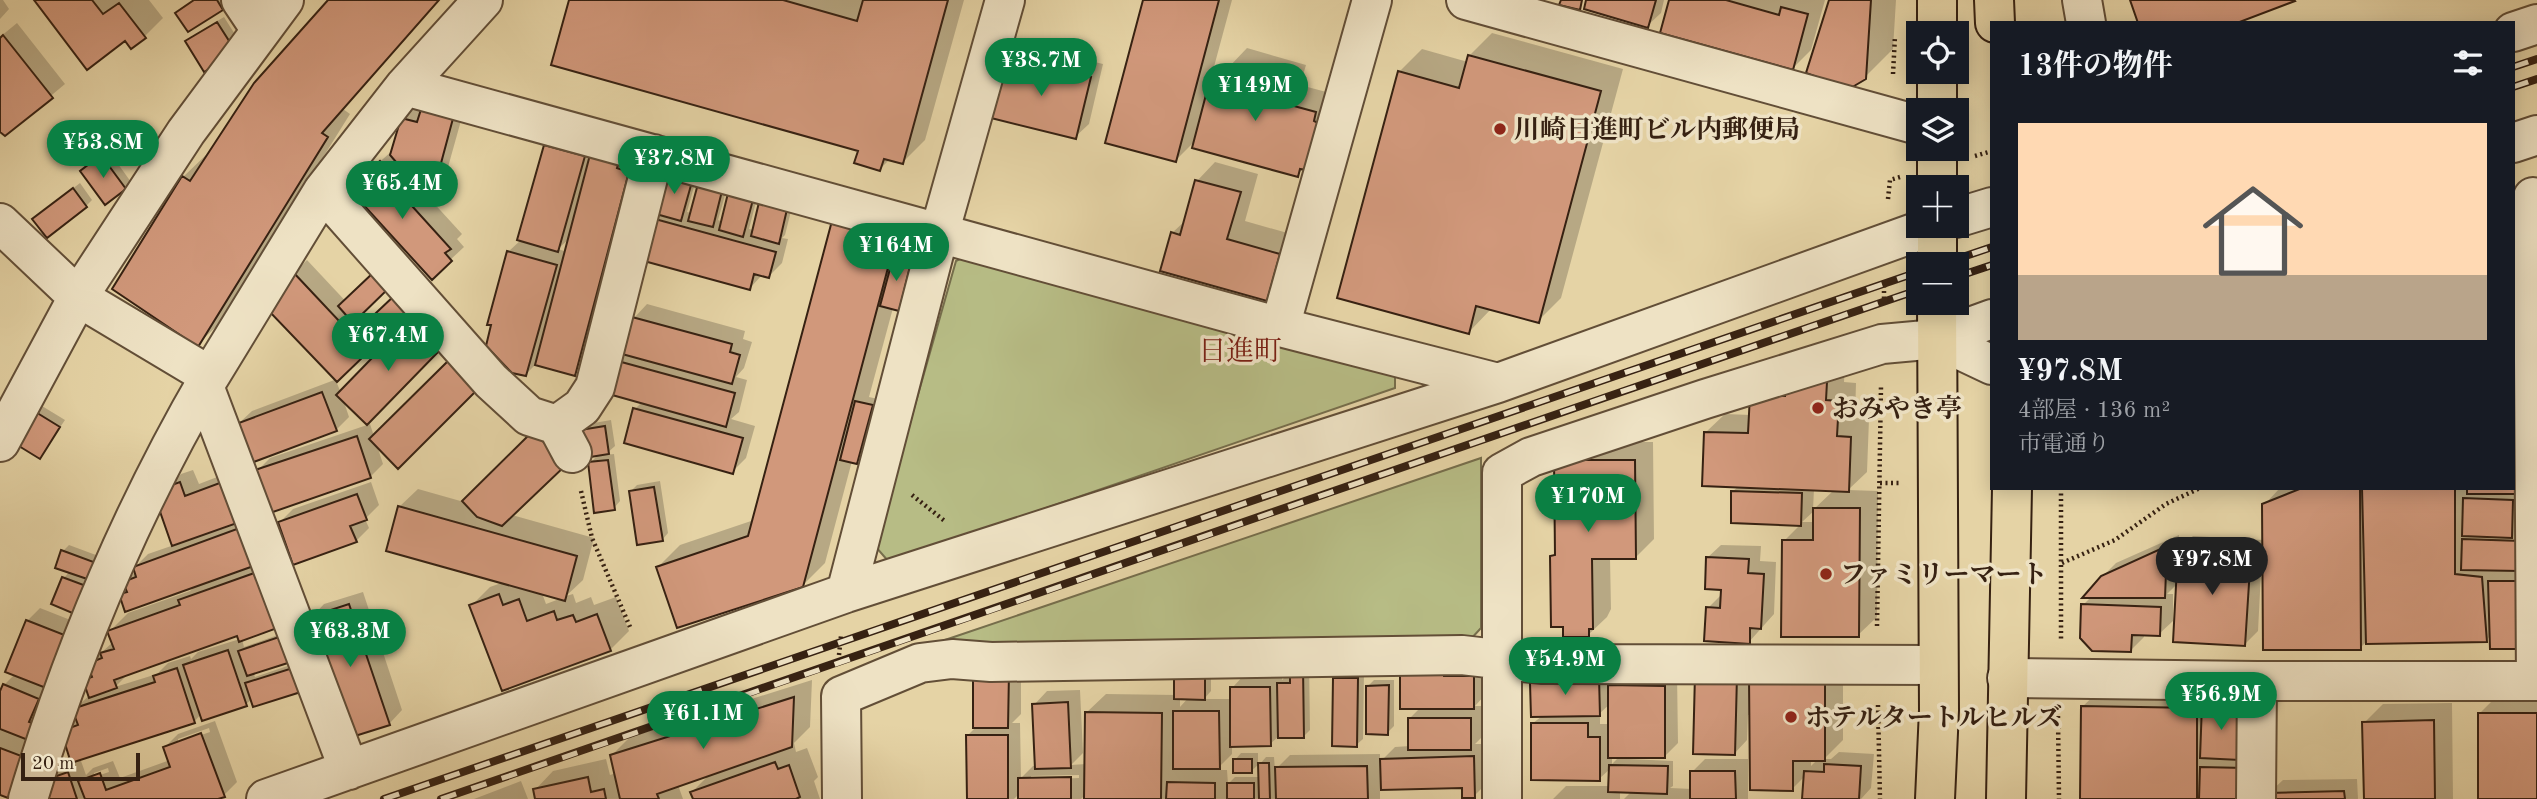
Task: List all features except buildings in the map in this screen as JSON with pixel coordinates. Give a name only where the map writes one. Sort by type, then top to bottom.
[{"type":"main road","points":[[1937,0],[1937,21]]},
{"type":"main road","points":[[1994,0],[1995,21]]},
{"type":"main road","points":[[1935,799],[1938,665],[1937,321]]},
{"type":"main road","points":[[2006,799],[2012,490]]},
{"type":"street","points":[[0,442],[78,297],[186,132],[251,15],[284,0]]},
{"type":"street","points":[[28,799],[71,668],[109,577],[207,381],[323,191],[405,86],[483,0]]},
{"type":"street","points":[[846,593],[939,234],[1005,0]]},
{"type":"street","points":[[1280,327],[1372,0]]},
{"type":"street","points":[[1466,0],[1906,122]]},
{"type":"street","points":[[2082,0],[2086,21]]},
{"type":"street","points":[[2515,31],[2537,24]]},
{"type":"street","points":[[405,86],[1280,327],[1498,383]]},
{"type":"street","points":[[2515,143],[2537,135]]},
{"type":"street","points":[[323,191],[491,381],[529,416],[565,439],[596,387],[654,154]]},
{"type":"street","points":[[2007,678],[2537,681],[2528,199]]},
{"type":"street","points":[[1969,214],[1990,208]]},
{"type":"street","points":[[0,223],[78,297],[207,381],[349,770]]},
{"type":"street","points":[[266,799],[846,593],[1498,383],[1906,236]]},
{"type":"street","points":[[1502,799],[1502,473],[1531,457],[1882,344],[1937,321],[1990,319]]},
{"type":"street","points":[[1937,321],[1990,363]]},
{"type":"street","points":[[842,799],[841,696],[920,663],[951,659],[1004,662],[1462,655],[1541,664],[1938,665]]},
{"type":"street","points":[[2256,799],[2257,681]]},
{"type":"path","points":[[1880,799],[1877,664],[1885,244]]},
{"type":"path","points":[[565,439],[592,538],[620,607],[648,663]]},
{"type":"path","points":[[1880,483],[1908,483]]},
{"type":"path","points":[[2062,563],[2115,540],[2166,504],[2196,490]]},
{"type":"path","points":[[901,498],[914,494],[944,519],[961,555]]},
{"type":"path","points":[[841,696],[838,666],[846,593]]},
{"type":"green space","points":[[971,253],[1395,367],[1395,388],[889,562],[875,546],[956,261]]},
{"type":"green space","points":[[1481,458],[1481,628],[1469,641],[947,648],[945,640]]},
{"type":"railway","points":[[2515,66],[2537,59]]},
{"type":"railway","points":[[2515,86],[2537,79]]},
{"type":"railway","points":[[1969,255],[1990,248]]},
{"type":"railway","points":[[1969,273],[1990,266]]},
{"type":"railway","points":[[384,799],[1906,276]]},
{"type":"railway","points":[[441,799],[1906,294]]},
{"type":"place","name":"川崎日進町ビル内郵便局","points":[[1500,129]]},
{"type":"place","name":"おみやき亭","points":[[1818,408]]},
{"type":"place","name":"ファミリーマート","points":[[1826,574]]},
{"type":"place","name":"ホテルタートルヒルズ","points":[[1791,717]]},
{"type":"district","name":"日進町","points":[[1240,350]]}]
